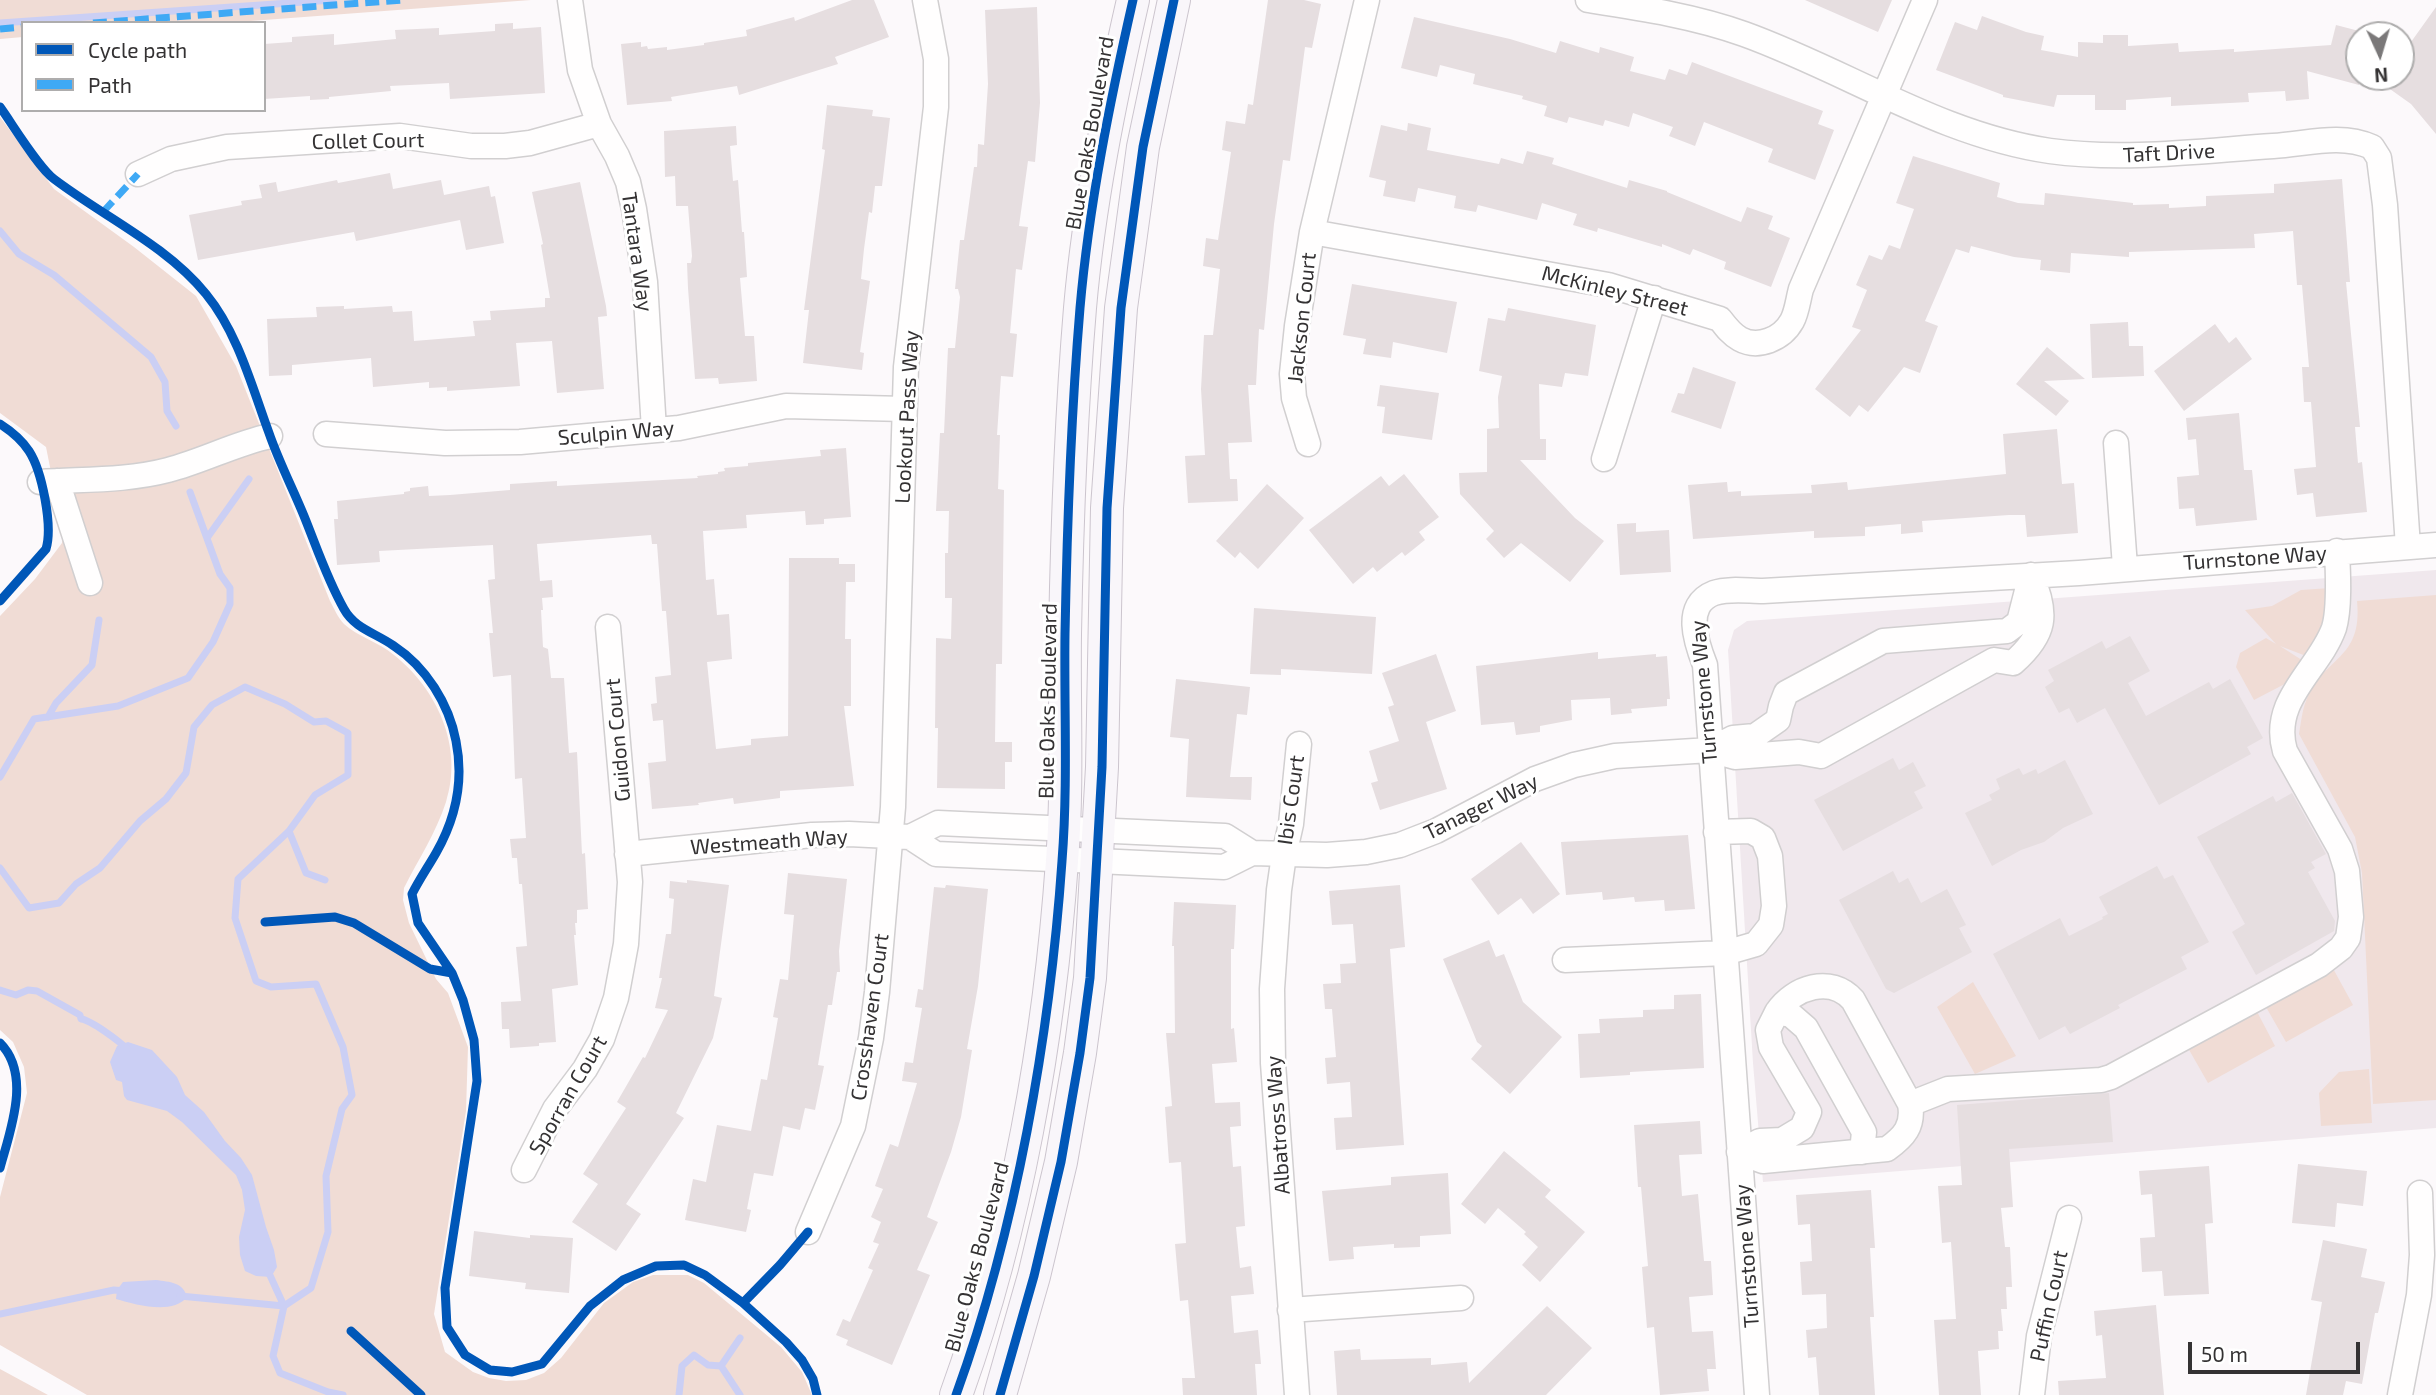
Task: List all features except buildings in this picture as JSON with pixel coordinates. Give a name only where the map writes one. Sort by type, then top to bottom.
[{"type":"main road","name":"Blue Oaks Boulevard","points":[[956,1395],[995,1266],[1022,1151],[1052,972],[1064,828],[1069,507],[1080,304],[1096,192],[1133,0]]},
{"type":"main road","points":[[1000,1395],[1034,1276],[1061,1162],[1090,978],[1098,861],[1107,508],[1121,308],[1143,147],[1174,0]]},
{"type":"street","name":"Tantara Way","points":[[570,0],[580,70],[598,124],[617,156],[628,182],[634,209],[645,282],[654,430]]},
{"type":"street","name":"Lookout Pass Way","points":[[900,837],[904,409],[910,331],[936,107],[936,59],[925,0]]},
{"type":"street","points":[[1312,232],[1367,0]]},
{"type":"street","name":"Taft Drive","points":[[1588,0],[1701,21],[1743,33],[1949,125],[2017,145],[2078,154],[2138,155],[2308,144],[2344,138],[2372,146],[2379,158],[2385,205],[2408,547]]},
{"type":"street","name":"McKinley Street","points":[[1312,232],[1608,285],[1720,319],[1741,340],[1771,340],[1784,332],[1792,320],[1801,289],[1926,0]]},
{"type":"street","name":"Collet Court","points":[[138,174],[171,159],[228,147],[400,136],[471,146],[505,146],[530,143],[598,124]]},
{"type":"street","name":"Jackson Court","points":[[1308,444],[1294,398],[1292,374],[1312,232]]},
{"type":"street","points":[[1604,459],[1654,298]]},
{"type":"street","name":"Sculpin Way","points":[[326,434],[481,443],[654,430],[700,424],[786,406],[904,409]]},
{"type":"street","points":[[90,583],[48,482],[132,478],[171,469],[246,441],[270,436]]},
{"type":"street","points":[[2116,443],[2125,567]]},
{"type":"street","name":"Turnstone Way","points":[[1757,1395],[1705,665],[1694,629],[1695,612],[1703,600],[1715,593],[2031,575],[2436,545]]},
{"type":"street","points":[[1910,1104],[1948,1088],[2101,1080],[2111,1077],[2319,965],[2341,948],[2348,938],[2351,918],[2344,859],[2285,751],[2283,741],[2285,718],[2292,694],[2329,638],[2336,619],[2337,551]]},
{"type":"street","points":[[1799,752],[1787,737],[1779,720],[1780,706],[1786,693],[1883,641],[2007,631],[2020,622],[2031,575]]},
{"type":"street","points":[[1710,750],[1735,757],[1799,752],[1821,756],[1994,660],[2013,663],[2027,650],[2040,628],[2041,597],[2031,575]]},
{"type":"street","name":"Guidon Court","points":[[608,627],[627,853]]},
{"type":"street","points":[[1992,634],[1994,660]]},
{"type":"street","points":[[1710,750],[1733,738],[1755,736],[1779,720]]},
{"type":"street","name":"Ibis Court","points":[[1284,855],[1291,824],[1299,744]]},
{"type":"street","name":"Tanager Way","points":[[1064,828],[1225,836],[1252,853],[1284,855],[1366,852],[1401,845],[1436,831],[1535,779],[1574,765],[1615,756],[1710,750]]},
{"type":"street","name":"Westmeath Way","points":[[627,853],[812,835],[900,837],[938,823],[1064,828]]},
{"type":"street","points":[[1565,960],[1725,953],[1756,944],[1771,925],[1774,906],[1770,856],[1763,838],[1751,831],[1716,832]]},
{"type":"street","name":"Westmeath Way","points":[[900,837],[936,854],[1062,860]]},
{"type":"street","name":"Crosshaven Court","points":[[808,1231],[847,1144],[861,1094],[900,837]]},
{"type":"street","name":"Sporran Court","points":[[524,1170],[555,1109],[585,1069],[611,1017],[620,981],[627,933],[630,881],[627,853]]},
{"type":"street","name":"Tanager Way","points":[[1062,860],[1224,867],[1252,853]]},
{"type":"street","name":"Albatross Way","points":[[1284,855],[1274,939],[1272,1026],[1297,1395]]},
{"type":"street","points":[[1739,1152],[1763,1161],[1887,1149],[1902,1139],[1911,1123],[1910,1104],[1853,1000],[1846,992],[1836,987],[1804,988],[1786,999],[1768,1030],[1771,1047],[1832,1154]]},
{"type":"street","points":[[1777,1012],[1791,1015],[1806,1028],[1864,1132],[1862,1152]]},
{"type":"street","points":[[1739,1152],[1760,1141],[1782,1140],[1802,1128],[1809,1112]]},
{"type":"street","points":[[2400,1395],[2419,1295],[2422,1255],[2420,1193]]},
{"type":"street","name":"Puffin Court","points":[[2032,1395],[2039,1336],[2069,1218]]},
{"type":"street","points":[[1290,1310],[1461,1298]]},
{"type":"shaded area","points":[[0,0],[531,0],[251,21],[21,21],[21,37],[0,39]]},
{"type":"shaded area","points":[[0,117],[54,189],[196,296],[236,366],[338,616],[350,629],[388,650],[409,669],[423,685],[443,721],[452,761],[451,781],[442,813],[404,888],[403,900],[409,923],[436,979],[448,993],[468,1047],[466,1111],[434,1314],[445,1352],[473,1372],[489,1378],[526,1380],[544,1373],[561,1358],[604,1303],[633,1282],[653,1275],[688,1275],[704,1283],[781,1347],[802,1372],[812,1395],[87,1395],[0,1345],[0,1197],[27,1093],[24,1067],[13,1042],[0,1030],[0,616],[35,579],[62,543],[63,532],[46,447],[0,413]]},
{"type":"shaded area","points":[[2436,570],[2436,1128],[1763,1182],[1753,1063],[1728,650],[1734,630],[1747,621]]},
{"type":"shaded area","points":[[2330,588],[2334,615],[2306,656],[2280,646],[2308,664],[2300,676],[2254,700],[2236,667],[2240,653],[2266,638],[2276,644],[2245,610],[2272,606],[2301,590]]},
{"type":"shaded area","points":[[2436,595],[2436,1100],[2373,1104],[2362,873],[2355,837],[2299,734],[2305,705],[2313,686],[2340,657],[2354,636],[2357,601]]},
{"type":"shaded area","points":[[2330,963],[2353,1005],[2286,1042],[2262,1000]]},
{"type":"shaded area","points":[[1973,982],[2016,1056],[1975,1074],[1937,1007]]},
{"type":"shaded area","points":[[2253,1004],[2275,1046],[2208,1083],[2184,1041]]},
{"type":"shaded area","points":[[2369,1069],[2372,1123],[2321,1126],[2319,1093],[2339,1072]]},
{"type":"shaded area","points":[[0,1369],[48,1395],[0,1395]]},
{"type":"water","points":[[128,1042],[152,1050],[177,1077],[185,1095],[204,1112],[252,1175],[274,1250],[277,1267],[271,1277],[256,1276],[245,1271],[240,1255],[239,1237],[245,1210],[236,1175],[182,1122],[167,1111],[127,1100],[124,1096],[122,1082],[116,1080],[110,1062],[117,1046]]},
{"type":"water","points":[[156,1280],[179,1286],[187,1297],[173,1306],[164,1307],[144,1306],[116,1299],[117,1290],[123,1282]]},
{"type":"waterway","points":[[29,21],[333,0]]},
{"type":"waterway","points":[[0,23],[21,22]]},
{"type":"waterway","points":[[0,231],[19,254],[54,275],[151,357],[165,382],[167,411],[176,426]]},
{"type":"waterway","points":[[207,538],[249,479]]},
{"type":"waterway","points":[[0,777],[34,719],[118,706],[188,678],[213,642],[230,604],[230,588],[220,574],[190,492]]},
{"type":"waterway","points":[[48,717],[56,703],[92,665],[99,620]]},
{"type":"waterway","points":[[0,868],[29,908],[59,903],[76,884],[100,868],[140,821],[166,799],[186,773],[194,727],[212,705],[245,687],[285,704],[314,722],[326,721],[348,733],[348,775],[315,795],[289,831],[238,879],[235,918],[256,981],[271,987],[316,984],[343,1047],[352,1095],[342,1109],[326,1176],[328,1232],[311,1288],[284,1306],[273,1356],[280,1373],[328,1392],[343,1395]]},
{"type":"waterway","points":[[289,831],[306,873],[325,880]]},
{"type":"waterway","points":[[0,990],[16,995],[28,990],[37,991],[80,1015],[81,1019],[112,1036],[127,1049]]},
{"type":"waterway","points":[[268,1271],[284,1306]]},
{"type":"waterway","points":[[0,1314],[114,1290],[126,1291]]},
{"type":"waterway","points":[[180,1296],[284,1306]]},
{"type":"waterway","points":[[721,1366],[740,1338]]},
{"type":"waterway","points":[[679,1395],[682,1366],[694,1355],[708,1365],[721,1366],[740,1395]]},
{"type":"marked path","points":[[120,21],[402,0]]},
{"type":"marked path","points":[[0,29],[21,27]]},
{"type":"marked path","points":[[103,212],[138,174]]},
{"type":"cycle path","points":[[956,1395],[977,1332],[1013,1199],[1049,995],[1064,833],[1067,552],[1080,308],[1101,153],[1133,0]]},
{"type":"cycle path","points":[[1000,1395],[1034,1276],[1061,1162],[1090,978],[1102,767],[1107,508],[1121,308],[1143,147],[1174,0]]},
{"type":"cycle path","points":[[0,107],[33,156],[54,179],[154,246],[190,277],[217,309],[236,343],[277,454],[327,575],[344,609],[360,626],[394,646],[416,664],[442,700],[453,727],[459,770],[457,799],[443,840],[412,894],[418,923],[452,973],[474,1040],[477,1081],[445,1288],[447,1327],[465,1355],[490,1370],[512,1372],[542,1364],[590,1306],[623,1280],[656,1266],[684,1265],[705,1275],[743,1303],[786,1342],[802,1360],[813,1379],[817,1395]]},
{"type":"cycle path","points":[[0,424],[19,439],[34,460],[45,499],[48,527],[46,549],[0,601]]},
{"type":"cycle path","points":[[265,922],[335,917],[354,923],[430,969],[452,973]]},
{"type":"cycle path","points":[[0,1043],[10,1056],[17,1087],[13,1121],[0,1168]]},
{"type":"cycle path","points":[[743,1303],[808,1232]]},
{"type":"cycle path","points":[[351,1331],[421,1395]]}]
